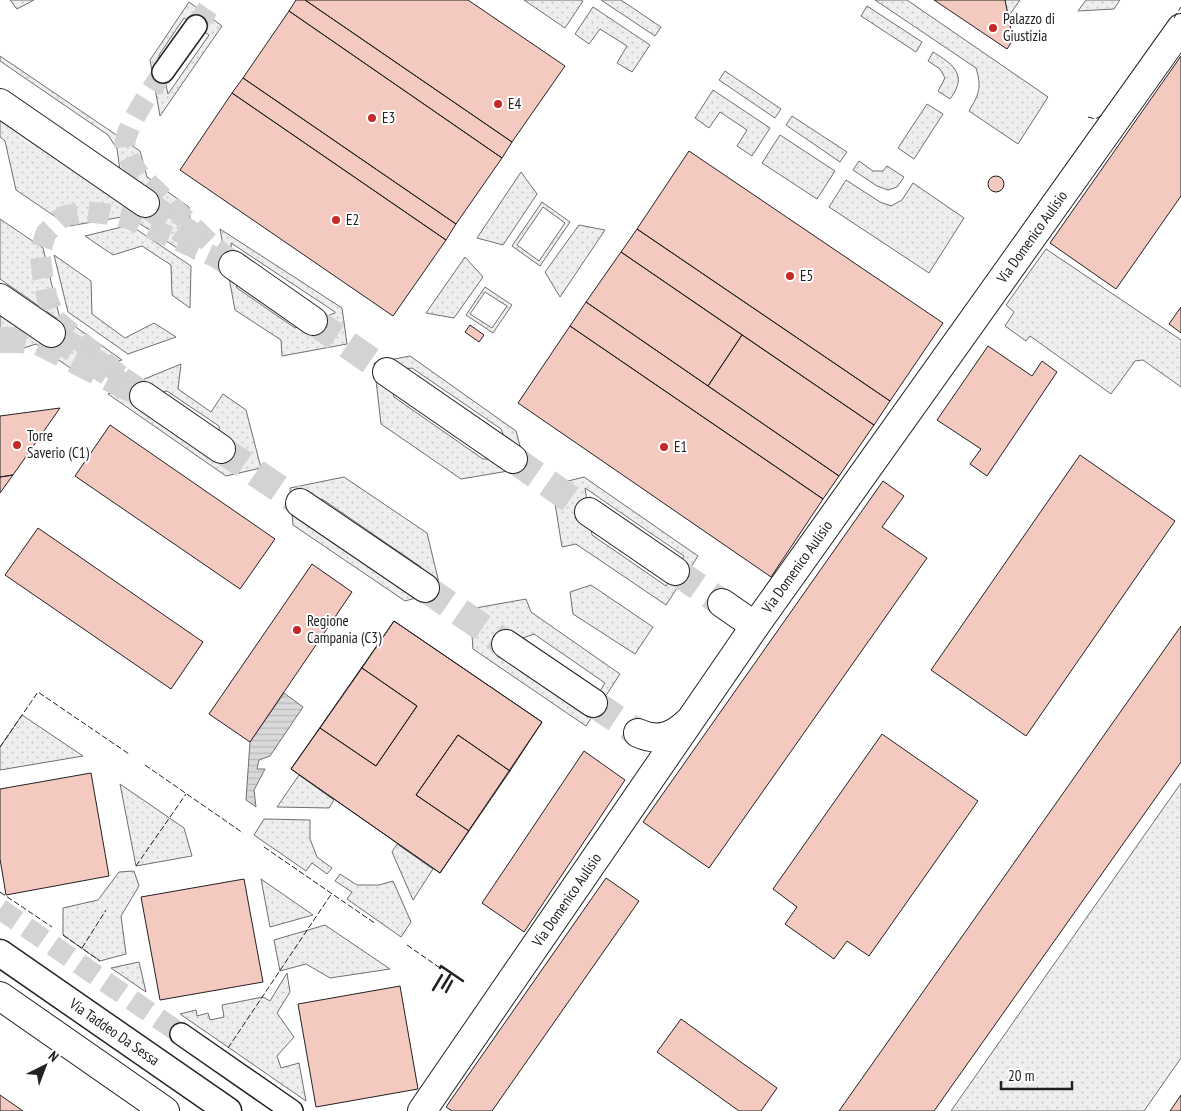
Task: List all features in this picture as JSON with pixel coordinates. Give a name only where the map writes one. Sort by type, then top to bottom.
[{"type":"main road","name":"Via Domenico Aulisio","points":[[422,1111],[755,626],[1181,28]]},
{"type":"main road","points":[[0,103],[145,203]]},
{"type":"main road","points":[[233,265],[313,321]]},
{"type":"main road","points":[[0,298],[52,333]]},
{"type":"main road","points":[[387,372],[513,459]]},
{"type":"main road","points":[[144,396],[221,449]]},
{"type":"main road","points":[[300,503],[425,588]]},
{"type":"main road","points":[[589,512],[675,571]]},
{"type":"main road","points":[[722,603],[755,626]]},
{"type":"main road","points":[[506,644],[593,703]]},
{"type":"main road","points":[[638,733],[646,737],[666,736],[680,729],[692,719]]},
{"type":"main road","points":[[0,996],[165,1111]]},
{"type":"street","points":[[163,72],[196,26]]},
{"type":"street","name":"Via Taddeo Da Sessa","points":[[0,953],[228,1111]]},
{"type":"street","points":[[181,1034],[292,1111]]},
{"type":"shaded area","points":[[10,0],[34,0],[17,9]]},
{"type":"shaded area","points":[[524,0],[581,0],[583,1],[565,28]]},
{"type":"shaded area","points":[[601,0],[621,0],[661,27],[655,36]]},
{"type":"shaded area","points":[[875,0],[907,0],[1048,97],[1018,144],[969,111],[979,91],[976,68]]},
{"type":"shaded area","points":[[1005,0],[1020,0],[1008,17]]},
{"type":"shaded area","points":[[1086,0],[1120,0],[1114,9],[1078,11]]},
{"type":"shaded area","points":[[189,2],[222,26],[160,116],[150,60]],"holes":[[[184,18],[209,35],[168,94],[159,55]]]},
{"type":"shaded area","points":[[867,6],[922,42],[916,52],[861,16]]},
{"type":"shaded area","points":[[593,7],[650,45],[632,72],[617,63],[627,46],[600,29],[589,44],[575,34]]},
{"type":"shaded area","points":[[933,52],[956,71],[958,83],[950,99],[938,91],[945,78],[940,69],[928,61]]},
{"type":"shaded area","points":[[0,56],[140,151],[147,177],[189,207],[194,259],[128,216],[69,226],[16,190],[5,141],[0,137],[0,117],[151,220],[145,203],[120,170],[117,149],[108,135],[0,61]]},
{"type":"shaded area","points":[[725,71],[781,109],[775,118],[719,80]]},
{"type":"shaded area","points":[[713,90],[770,128],[752,156],[737,146],[747,130],[720,112],[709,128],[695,118]]},
{"type":"shaded area","points":[[927,104],[943,114],[914,159],[898,148]]},
{"type":"shaded area","points":[[792,116],[847,152],[840,162],[786,125]]},
{"type":"shaded area","points":[[780,135],[835,171],[817,199],[762,163]]},
{"type":"shaded area","points":[[859,161],[873,171],[883,171],[887,166],[904,177],[897,187],[888,190],[877,186],[853,170]]},
{"type":"shaded area","points":[[521,172],[537,194],[503,245],[477,238]]},
{"type":"shaded area","points":[[846,180],[880,202],[891,206],[902,200],[913,183],[964,218],[929,273],[829,207]]},
{"type":"shaded area","points":[[542,202],[570,222],[540,266],[512,246]],"holes":[[[543,207],[565,223],[539,261],[517,245]]]},
{"type":"shaded area","points":[[0,219],[43,248],[59,315],[122,360],[73,370],[36,344],[15,351],[0,341],[0,308],[37,335],[72,329],[0,279]]},
{"type":"shaded area","points":[[130,225],[191,266],[190,308],[172,295],[171,265],[142,246],[113,255],[85,236]]},
{"type":"shaded area","points":[[579,225],[605,230],[560,297],[545,272]]},
{"type":"shaded area","points":[[220,229],[342,308],[347,344],[282,356],[281,340],[235,310]],"holes":[[[231,243],[335,312],[295,328],[237,288]]]},
{"type":"shaded area","points":[[1046,249],[1181,340],[1181,387],[1143,360],[1135,361],[1111,394],[1030,336],[1026,341],[1005,326],[1014,312],[1006,305]]},
{"type":"shaded area","points":[[54,255],[91,281],[92,314],[125,338],[154,323],[176,337],[128,354],[68,312]]},
{"type":"shaded area","points":[[465,257],[483,277],[454,318],[426,313]]},
{"type":"shaded area","points":[[485,287],[512,305],[493,333],[466,315]],"holes":[[[485,292],[507,306],[492,328],[470,314]]]},
{"type":"shaded area","points":[[410,356],[516,431],[526,468],[461,479],[381,424],[374,363]],"holes":[[[412,368],[501,429],[513,459],[483,459],[394,397],[388,372]]]},
{"type":"shaded area","points":[[181,364],[178,389],[211,412],[223,394],[246,410],[261,468],[226,476],[108,394]],"holes":[[[167,391],[219,426],[222,464],[130,399]]]},
{"type":"shaded area","points":[[344,477],[427,533],[441,591],[405,601],[293,525],[290,488]],"holes":[[[322,499],[421,567],[424,588],[300,503]]]},
{"type":"shaded area","points":[[584,477],[698,556],[666,605],[576,544],[562,547],[552,485]],"holes":[[[585,488],[684,556],[666,586],[592,535]]]},
{"type":"shaded area","points":[[591,585],[653,627],[635,654],[573,614],[570,592]]},
{"type":"shaded area","points":[[526,599],[531,612],[620,674],[586,726],[473,649],[470,609]],"holes":[[[534,634],[605,683],[587,712],[506,644]]]},
{"type":"shaded area","points":[[284,693],[303,707],[270,756],[259,760],[257,769],[265,769],[254,790],[256,807],[246,800],[250,742]]},
{"type":"shaded area","points":[[22,715],[83,756],[0,770],[0,747]]},
{"type":"shaded area","points":[[299,775],[334,800],[329,808],[277,807]]},
{"type":"shaded area","points":[[1181,783],[1181,1058],[1144,1111],[951,1111]]},
{"type":"shaded area","points":[[120,784],[184,828],[192,856],[136,866]]},
{"type":"shaded area","points":[[264,819],[310,820],[310,839],[317,857],[332,868],[327,874],[312,863],[306,871],[254,835]]},
{"type":"shaded area","points":[[397,844],[433,869],[413,900],[392,852]]},
{"type":"shaded area","points":[[134,871],[139,886],[121,916],[126,954],[100,961],[63,935],[63,908],[98,900],[119,872]]},
{"type":"shaded area","points":[[340,874],[357,885],[379,885],[393,881],[411,922],[401,937],[347,899],[352,892],[335,881]]},
{"type":"shaded area","points":[[261,879],[313,915],[270,927]]},
{"type":"shaded area","points":[[325,925],[390,969],[330,978],[306,964],[280,971],[274,940]]},
{"type":"shaded area","points":[[139,962],[146,992],[111,968]]},
{"type":"shaded area","points":[[287,973],[290,992],[277,1013],[294,1037],[277,1056],[281,1068],[299,1063],[306,1101],[180,1014],[196,1010],[197,1016],[208,1013],[210,1020],[224,1017],[222,1005],[263,997],[270,1001]]},
{"type":"building","points":[[296,0],[305,0],[512,142],[502,158],[289,11]]},
{"type":"building","name":"E4","points":[[305,0],[468,0],[565,66],[512,142]]},
{"type":"building","name":"Palazzo di Giustizia","points":[[934,0],[1005,0],[1013,40],[1007,49]]},
{"type":"building","name":"E3","points":[[289,11],[502,158],[456,224],[243,78]]},
{"type":"building","points":[[1181,56],[1181,196],[1116,289],[1050,243]]},
{"type":"building","points":[[243,78],[456,224],[446,240],[232,93]]},
{"type":"building","name":"E2","points":[[232,93],[446,240],[393,316],[180,170]]},
{"type":"building","name":"E5","points":[[689,151],[943,323],[890,401],[637,229]]},
{"type":"building","points":[[996,176],[1004,184],[996,192],[988,184]]},
{"type":"building","points":[[637,229],[890,401],[874,425],[621,252]]},
{"type":"building","points":[[621,252],[742,335],[708,386],[586,302]]},
{"type":"building","points":[[586,302],[839,476],[823,499],[570,326]]},
{"type":"building","points":[[1181,307],[1181,333],[1169,324]]},
{"type":"building","points":[[470,325],[484,335],[479,342],[465,332]]},
{"type":"building","name":"E1","points":[[570,326],[823,499],[771,577],[518,403]]},
{"type":"building","points":[[742,335],[874,425],[839,476],[708,386]]},
{"type":"building","points":[[988,346],[1032,376],[1042,361],[1057,372],[987,476],[970,464],[981,449],[937,420]]},
{"type":"building","name":"Torre Saverio (C1)","points":[[60,408],[13,475],[0,477],[0,416]]},
{"type":"building","points":[[110,425],[275,539],[240,589],[75,476]]},
{"type":"building","points":[[1080,455],[1175,521],[1026,736],[931,670]]},
{"type":"building","points":[[13,475],[0,493],[0,477]]},
{"type":"building","points":[[883,481],[904,496],[882,527],[927,558],[709,868],[643,822]]},
{"type":"building","points":[[38,528],[203,642],[171,689],[5,575]]},
{"type":"building","name":"Regione Campania (C3)","points":[[312,564],[352,592],[250,742],[209,714]]},
{"type":"building","points":[[394,621],[542,722],[440,873],[291,769]]},
{"type":"building","points":[[394,621],[542,722],[510,771],[458,735],[416,795],[469,831],[440,873],[291,769],[320,728],[376,766],[417,706],[362,668]]},
{"type":"building","points":[[1181,626],[1181,762],[934,1111],[839,1111]]},
{"type":"building","points":[[362,668],[417,706],[376,766],[320,728]]},
{"type":"building","points":[[882,734],[978,801],[869,956],[847,941],[834,959],[785,924],[797,907],[773,889]]},
{"type":"building","points":[[458,735],[510,771],[469,831],[416,795]]},
{"type":"building","points":[[584,751],[625,780],[524,932],[482,903]]},
{"type":"building","points":[[91,773],[109,876],[6,895],[0,859],[0,789]]},
{"type":"building","points":[[606,878],[639,901],[492,1111],[452,1111],[446,1107]]},
{"type":"building","points":[[244,879],[263,982],[160,1000],[141,897]]},
{"type":"building","points":[[400,986],[418,1089],[316,1107],[298,1004]]},
{"type":"building","points":[[681,1019],[777,1088],[761,1111],[739,1111],[657,1052]]},
{"type":"building","points":[[0,1095],[23,1111],[0,1111]]},
{"type":"building","points":[[1181,1095],[1181,1111],[1170,1111]]},
{"type":"tunnel","points":[[196,26],[214,0]]},
{"type":"tunnel","points":[[163,72],[133,120],[125,140],[126,152],[140,175],[222,255]]},
{"type":"tunnel","points":[[145,203],[233,265]]},
{"type":"tunnel","points":[[144,396],[56,320],[47,298],[40,253],[46,233],[64,216],[87,212],[107,214],[130,219],[233,265]]},
{"type":"tunnel","points":[[313,321],[387,372]]},
{"type":"tunnel","points":[[51,333],[144,396]]},
{"type":"tunnel","points":[[0,340],[21,340],[40,343],[144,396]]},
{"type":"tunnel","points":[[221,449],[300,503]]},
{"type":"tunnel","points":[[513,459],[589,512]]},
{"type":"tunnel","points":[[675,571],[722,603]]},
{"type":"tunnel","points":[[425,588],[506,644]]},
{"type":"tunnel","points":[[593,703],[638,733]]},
{"type":"tunnel","points":[[0,909],[181,1034]]},
{"type":"fence","points":[[1174,18],[1181,7]]},
{"type":"fence","points":[[1088,117],[1095,119],[1103,115]]},
{"type":"fence","points":[[0,747],[38,692],[129,754]]},
{"type":"fence","points":[[145,765],[243,833]]},
{"type":"fence","points":[[136,866],[186,794]]},
{"type":"fence","points":[[264,847],[376,924]]},
{"type":"fence","points":[[0,892],[52,927]]},
{"type":"fence","points":[[228,1048],[332,893]]},
{"type":"fence","points":[[82,948],[106,910]]},
{"type":"fence","points":[[63,935],[100,961]]},
{"type":"fence","points":[[407,945],[440,968]]},
{"type":"wall","points":[[440,968],[441,966],[463,981]]},
{"type":"wall","points":[[433,990],[442,975]]},
{"type":"wall","points":[[442,988],[450,975]]},
{"type":"wall","points":[[446,992],[452,981]]},
{"type":"place","name":"Palazzo di Giustizia","points":[[993,28]]},
{"type":"place","name":"E4","points":[[498,104]]},
{"type":"place","name":"E3","points":[[372,118]]},
{"type":"place","name":"E2","points":[[336,220]]},
{"type":"place","name":"E5","points":[[790,276]]},
{"type":"place","name":"Torre Saverio (C1)","points":[[17,445]]},
{"type":"place","name":"E1","points":[[664,447]]},
{"type":"place","name":"Regione Campania (C3)","points":[[297,630]]}]
